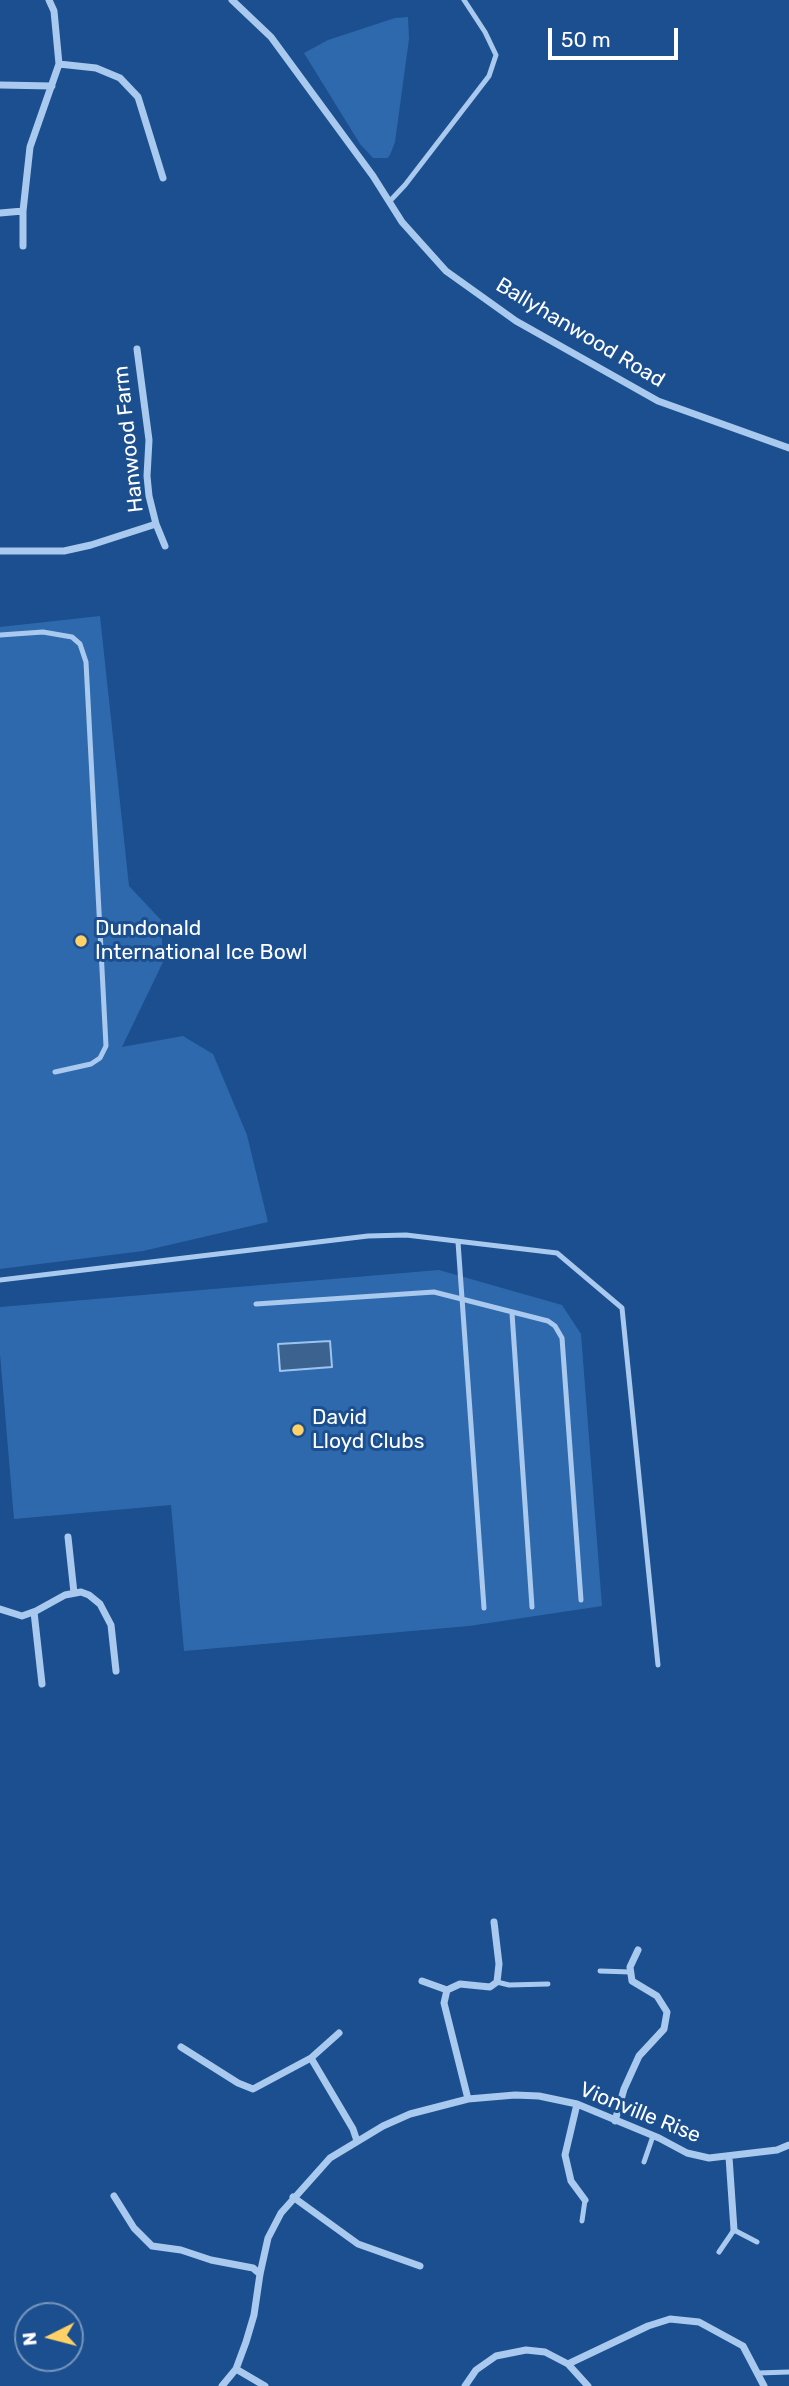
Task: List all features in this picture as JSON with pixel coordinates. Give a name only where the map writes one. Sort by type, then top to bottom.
[{"type":"street","points":[[23,246],[23,212],[30,147],[59,64],[54,11],[49,0]]},
{"type":"street","name":"Ballyhanwood Road","points":[[232,0],[271,37],[373,176],[402,222],[446,271],[516,321],[658,401],[789,448]]},
{"type":"street","points":[[59,64],[96,68],[120,78],[138,97],[163,178]]},
{"type":"street","points":[[0,85],[52,86]]},
{"type":"street","points":[[0,213],[23,212]]},
{"type":"street","name":"Hanwood Farm","points":[[137,349],[149,440],[149,496],[165,546]]},
{"type":"street","name":"Hanwood Farm","points":[[0,551],[64,551],[156,524]]},
{"type":"street","points":[[68,1537],[74,1593]]},
{"type":"street","points":[[0,1609],[22,1616],[65,1595],[89,1595],[100,1604],[111,1625],[116,1671]]},
{"type":"street","points":[[34,1612],[42,1684]]},
{"type":"street","points":[[422,1981],[447,1990],[460,1984],[490,1987],[498,1982],[499,1964],[494,1922]]},
{"type":"street","points":[[615,2121],[624,2089],[639,2056],[664,2029],[667,2012],[657,1996],[632,1981],[630,1967],[638,1950]]},
{"type":"street","points":[[447,1990],[444,2003],[468,2099]]},
{"type":"street","points":[[181,2047],[238,2083],[253,2089],[311,2058],[340,2033]]},
{"type":"street","points":[[311,2058],[353,2129],[357,2141]]},
{"type":"street","name":"Vionville Rise","points":[[222,2386],[236,2369],[254,2315],[268,2238],[281,2213],[330,2158],[410,2114],[468,2099],[539,2096],[577,2104],[687,2153],[709,2158],[777,2150],[789,2145]]},
{"type":"street","points":[[577,2104],[565,2155],[571,2180],[586,2200]]},
{"type":"street","points":[[729,2157],[734,2194],[734,2230]]},
{"type":"street","points":[[114,2196],[134,2228],[152,2246],[181,2250],[211,2260],[253,2268],[260,2274]]},
{"type":"street","points":[[293,2197],[358,2244],[420,2266]]},
{"type":"street","points":[[568,2364],[648,2326],[670,2319],[699,2322],[743,2346],[764,2386]]},
{"type":"street","points":[[465,2386],[475,2370],[496,2356],[526,2350],[545,2352],[568,2364],[588,2386]]},
{"type":"street","points":[[236,2369],[265,2386]]},
{"type":"lane","points":[[389,202],[489,76],[496,55],[464,0]]},
{"type":"lane","points":[[0,635],[43,632],[72,637],[80,644],[86,662],[106,1046],[100,1058],[91,1064],[55,1072]]},
{"type":"lane","points":[[0,1280],[368,1236],[406,1235],[557,1253],[622,1307],[658,1665]]},
{"type":"lane","points":[[458,1242],[484,1608]]},
{"type":"lane","points":[[256,1304],[434,1292],[548,1321],[555,1326],[562,1338],[581,1600]]},
{"type":"lane","points":[[512,1312],[533,1608]]},
{"type":"lane","points":[[600,1971],[630,1972]]},
{"type":"lane","points":[[498,1982],[509,1985],[548,1984]]},
{"type":"lane","points":[[644,2162],[653,2136]]},
{"type":"lane","points":[[582,2221],[586,2200]]},
{"type":"lane","points":[[719,2252],[734,2230],[757,2242]]},
{"type":"lane","points":[[758,2373],[789,2372]]},
{"type":"shaded area","points":[[408,17],[409,39],[395,142],[387,158],[373,158],[360,144],[304,53],[328,40],[395,18]]},
{"type":"shaded area","name":"Dundonald International Ice Bowl","points":[[100,616],[129,886],[161,920],[163,962],[122,1047],[183,1036],[213,1054],[247,1135],[268,1222],[143,1251],[0,1269],[0,627]]},
{"type":"shaded area","name":"David Lloyd Clubs","points":[[439,1270],[562,1305],[581,1334],[602,1606],[469,1626],[184,1651],[171,1505],[14,1519],[0,1354],[0,1307]]},
{"type":"shaded area","points":[[330,1341],[332,1367],[280,1371],[278,1344]]},
{"type":"place","name":"Dundonald International Ice Bowl","points":[[81,941]]},
{"type":"place","name":"David Lloyd Clubs","points":[[298,1430]]}]
